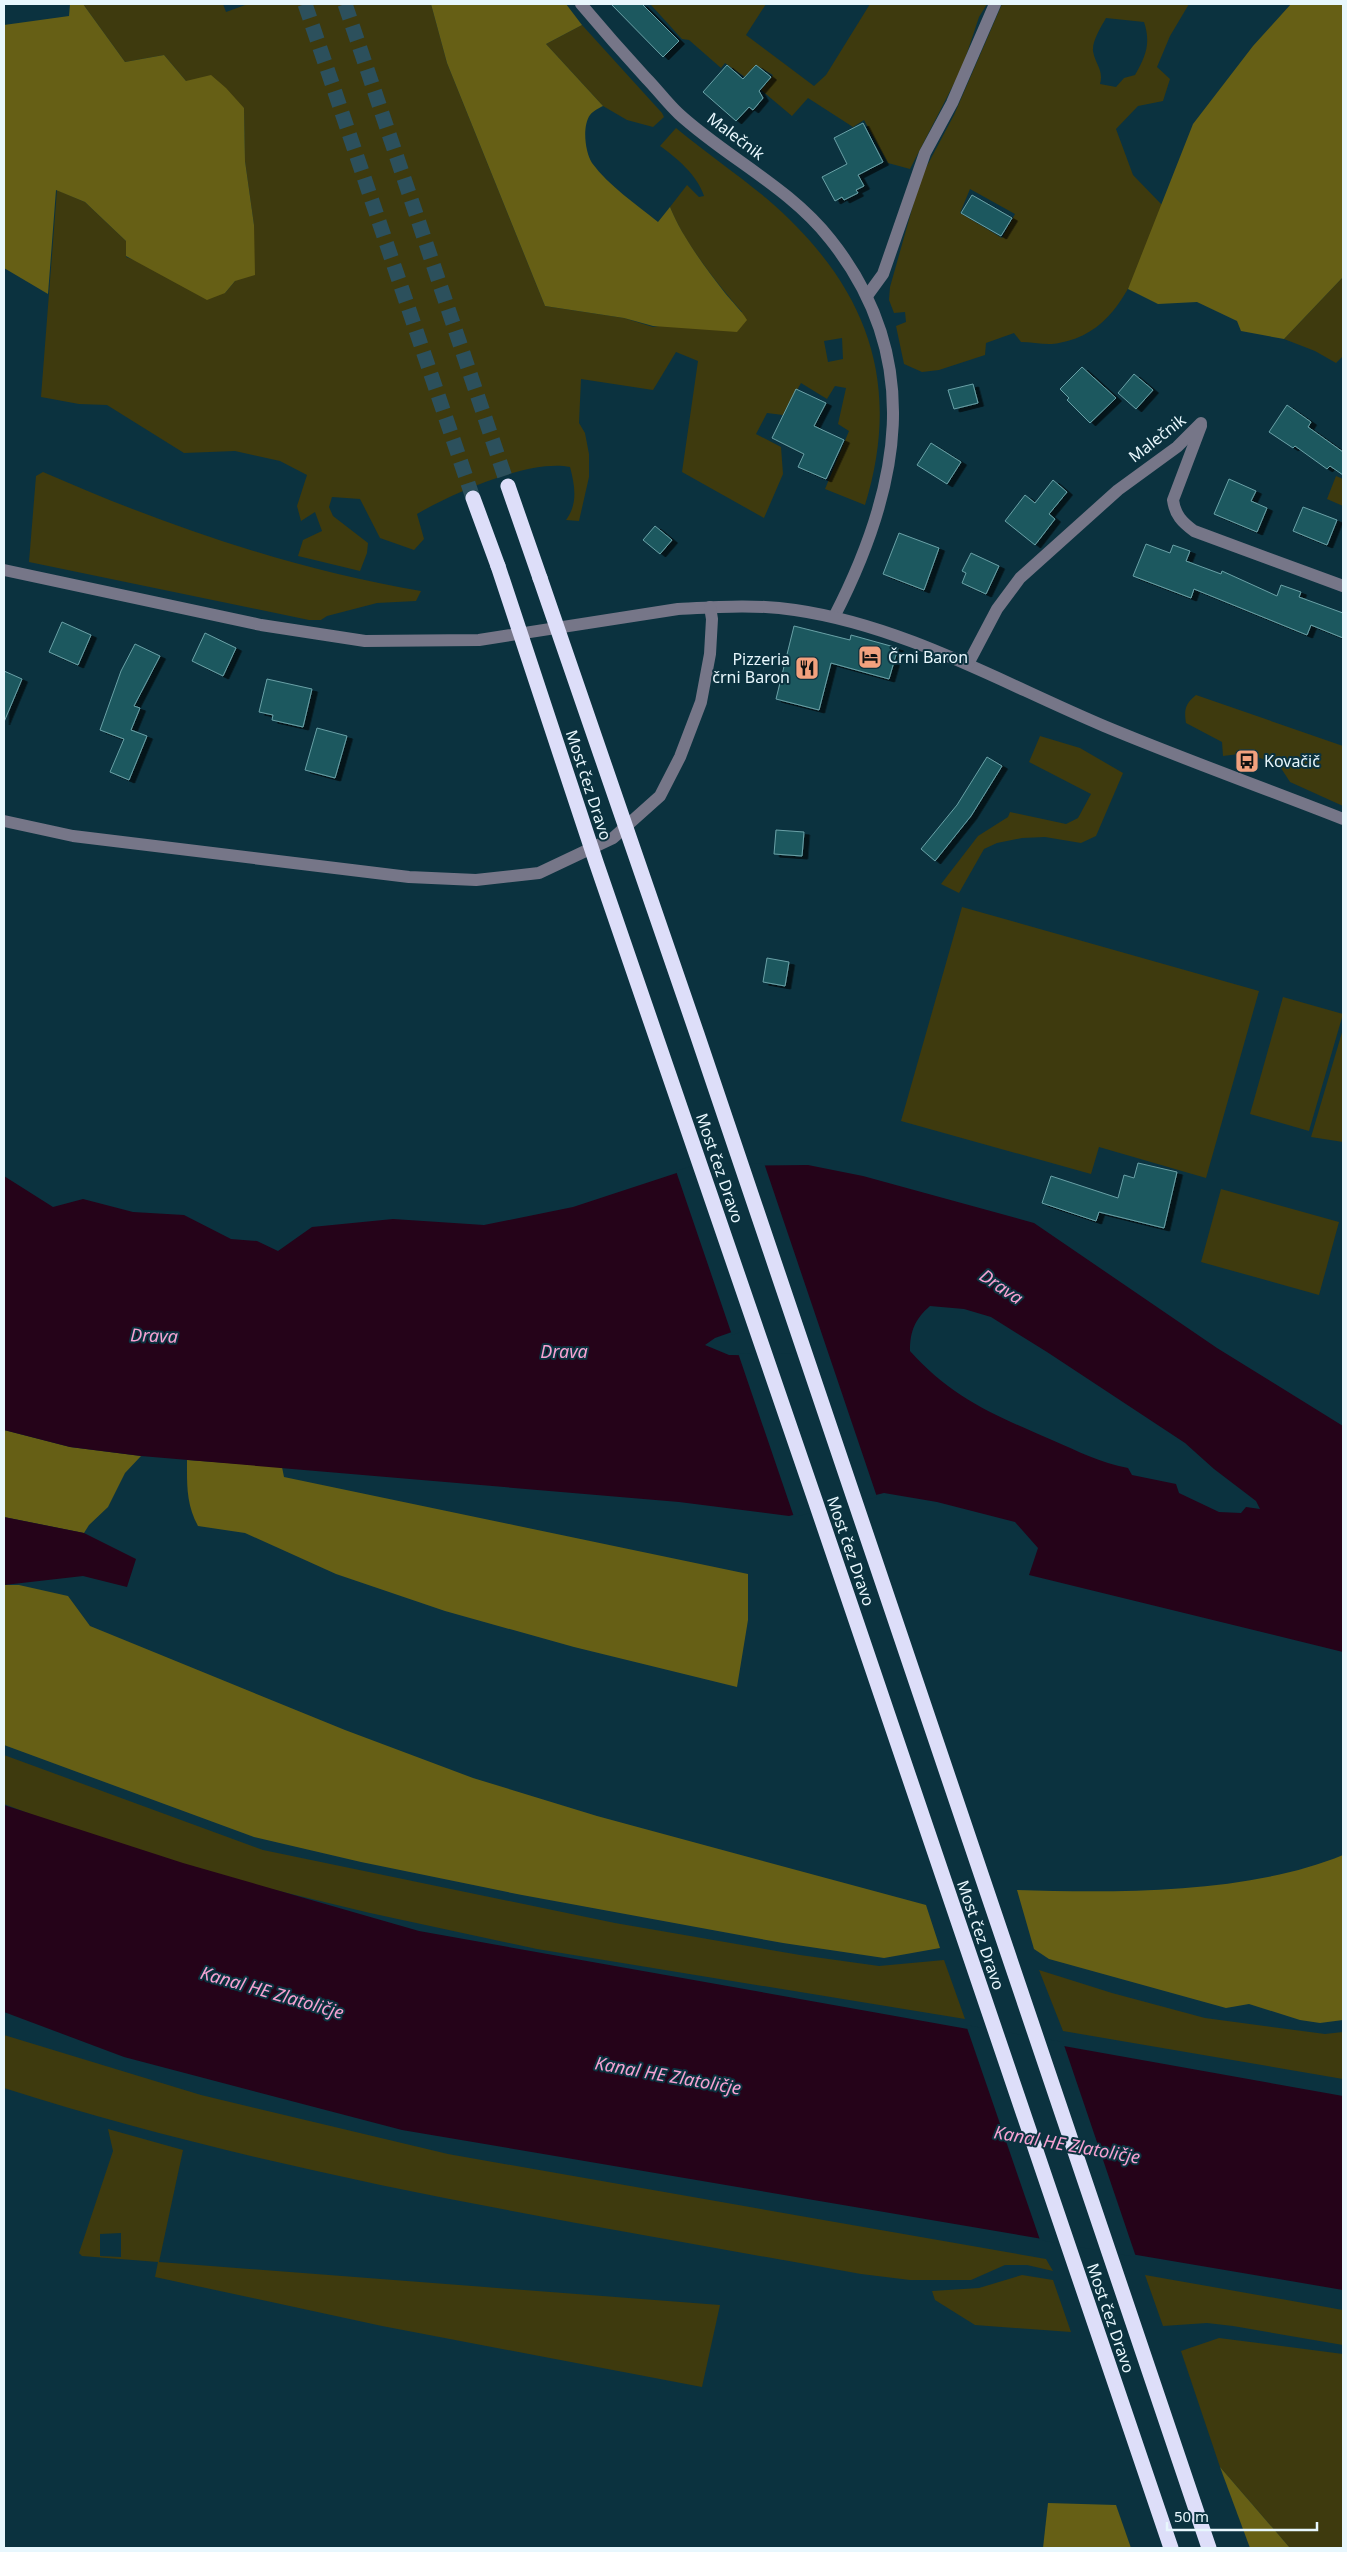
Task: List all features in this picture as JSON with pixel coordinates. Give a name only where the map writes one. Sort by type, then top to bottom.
[{"type":"highway","name":"Most čez Dravo","points":[[508,486],[697,1034],[1209,2548]]},
{"type":"highway","name":"Most čez Dravo","points":[[473,498],[498,566],[596,862],[816,1500],[1170,2548]]},
{"type":"street","name":"Malečnik","points":[[581,4],[679,114],[794,202],[829,238],[867,296],[886,350],[894,410],[893,439],[882,496],[868,539],[834,617]]},
{"type":"street","points":[[867,296],[883,274],[924,153],[952,103],[995,4]]},
{"type":"street","name":"Malečnik","points":[[968,664],[998,609],[1020,578],[1118,490],[1177,447],[1201,423],[1173,500],[1174,509],[1180,521],[1194,531],[1343,586]]},
{"type":"street","points":[[4,570],[261,625],[365,641],[479,640],[678,609],[710,607],[762,607],[834,617],[900,636],[968,664],[1104,726],[1343,818]]},
{"type":"street","points":[[4,821],[73,836],[409,877],[476,880],[539,872],[613,838],[660,796],[680,757],[701,702],[710,654],[712,619],[710,607]]},
{"type":"shaded area","points":[[70,4],[83,4],[125,62],[164,55],[186,81],[211,75],[244,108],[245,161],[254,225],[255,275],[235,281],[225,293],[207,300],[126,256],[126,241],[85,202],[56,190],[48,294],[4,268],[4,25],[69,16]]},
{"type":"shaded area","points":[[83,4],[223,4],[226,12],[248,4],[431,4],[447,63],[545,306],[624,318],[653,327],[742,312],[722,289],[692,248],[670,207],[687,185],[699,197],[704,196],[697,181],[691,174],[680,162],[660,146],[676,128],[766,198],[800,230],[828,264],[851,299],[867,335],[877,374],[880,415],[876,459],[865,505],[825,489],[849,431],[838,424],[846,388],[835,386],[827,399],[801,383],[783,415],[767,413],[756,434],[781,447],[783,474],[764,518],[682,472],[698,361],[676,352],[653,390],[581,379],[579,423],[585,433],[589,454],[589,477],[579,521],[566,520],[574,501],[570,467],[534,468],[470,488],[417,514],[424,539],[414,550],[380,538],[360,499],[332,497],[329,507],[333,516],[368,543],[367,553],[360,571],[298,556],[303,540],[322,531],[315,512],[301,521],[297,506],[307,475],[280,461],[235,451],[184,453],[107,405],[79,404],[41,397],[57,190],[85,202],[126,241],[126,257],[225,293],[235,281],[254,225],[245,161],[244,108],[186,81],[164,55],[125,62]],"holes":[[[842,338],[843,359],[828,362],[824,341]]]},
{"type":"shaded area","points":[[431,4],[566,4],[582,25],[546,44],[603,106],[591,114],[586,126],[586,146],[592,163],[615,187],[658,222],[670,207],[694,252],[747,320],[737,332],[653,326],[624,318],[545,306],[447,63]]},
{"type":"shaded area","points":[[628,4],[766,4],[746,35],[814,86],[826,75],[870,4],[987,4],[979,17],[962,68],[910,169],[888,163],[864,120],[853,127],[808,98],[792,116],[761,90],[773,75],[756,65],[745,77],[725,63],[721,68],[689,40],[682,39],[651,5]]},
{"type":"shaded area","points":[[1002,4],[1189,4],[1170,36],[1157,67],[1170,79],[1163,101],[1138,106],[1116,129],[1133,175],[1162,205],[1137,269],[1127,290],[1115,308],[1100,324],[1082,336],[1055,344],[1045,344],[1021,342],[1014,333],[986,343],[985,355],[939,370],[922,372],[904,364],[896,326],[906,322],[905,312],[894,313],[889,300],[890,287],[921,177],[954,115]],"holes":[[[1106,18],[1144,22],[1147,36],[1145,55],[1135,75],[1124,78],[1116,87],[1100,84],[1101,75],[1093,51],[1095,39]],[[970,189],[1015,214],[1002,238],[960,213]]]},
{"type":"shaded area","points":[[1291,4],[1343,4],[1343,277],[1284,339],[1241,331],[1237,321],[1197,302],[1158,304],[1128,289],[1193,124],[1253,46]]},
{"type":"shaded area","points":[[582,25],[662,113],[664,117],[653,127],[627,120],[603,106],[546,44]]},
{"type":"shaded area","points":[[1343,277],[1343,356],[1336,363],[1315,351],[1284,339]]},
{"type":"shaded area","points":[[43,472],[181,527],[276,558],[372,582],[421,591],[416,601],[377,603],[327,616],[321,620],[309,620],[29,562],[36,476]]},
{"type":"shaded area","points":[[1336,476],[1343,479],[1343,506],[1327,499]]},
{"type":"shaded area","points":[[1196,695],[1343,746],[1343,806],[1290,782],[1279,765],[1247,753],[1223,756],[1222,742],[1186,723],[1186,708]]},
{"type":"shaded area","points":[[1040,736],[1080,748],[1123,773],[1096,836],[1081,843],[1045,837],[1022,838],[997,843],[984,849],[959,893],[941,884],[978,836],[1008,817],[1010,812],[1066,824],[1078,818],[1091,794],[1029,762]]},
{"type":"shaded area","points":[[962,907],[1259,991],[1206,1178],[1099,1147],[1091,1174],[901,1121]]},
{"type":"shaded area","points":[[1283,997],[1343,1014],[1309,1131],[1250,1114]]},
{"type":"shaded area","points":[[1343,1029],[1343,1142],[1311,1137]]},
{"type":"shaded area","points":[[1221,1189],[1339,1222],[1319,1295],[1201,1262]]},
{"type":"shaded area","points":[[4,1430],[70,1447],[141,1456],[125,1473],[108,1507],[89,1525],[84,1533],[4,1517]]},
{"type":"shaded area","points":[[187,1460],[282,1467],[284,1477],[748,1574],[748,1620],[737,1687],[574,1647],[445,1611],[336,1574],[245,1533],[198,1526],[189,1502]]},
{"type":"shaded area","points":[[4,1585],[19,1585],[68,1596],[90,1626],[345,1730],[473,1778],[597,1816],[926,1905],[940,1948],[884,1958],[783,1943],[522,1895],[361,1862],[254,1837],[4,1745]]},
{"type":"shaded area","points":[[4,1755],[263,1850],[615,1923],[800,1955],[879,1966],[944,1960],[965,2019],[537,1949],[370,1913],[229,1879],[115,1846],[4,1804]]},
{"type":"shaded area","points":[[1343,1855],[1343,2020],[1320,2023],[1300,2020],[1249,2004],[1226,2008],[1049,1959],[1034,1949],[1017,1890],[1139,1891],[1225,1884],[1306,1868]]},
{"type":"shaded area","points":[[1039,1970],[1112,1993],[1205,2018],[1325,2034],[1343,2032],[1343,2079],[1063,2031]]},
{"type":"shaded area","points":[[4,2035],[201,2095],[448,2154],[1046,2259],[1053,2271],[1027,2265],[1005,2265],[971,2280],[910,2280],[861,2274],[537,2216],[322,2172],[215,2147],[109,2119],[4,2088]]},
{"type":"shaded area","points":[[108,2129],[183,2150],[159,2262],[720,2305],[702,2387],[382,2326],[155,2277],[158,2262],[82,2256],[79,2253],[113,2151]],"holes":[[[121,2233],[121,2257],[100,2256],[100,2234]]]},
{"type":"shaded area","points":[[1022,2275],[1053,2280],[1071,2332],[975,2325],[935,2300],[932,2291],[979,2288]]},
{"type":"shaded area","points":[[1145,2275],[1343,2310],[1343,2345],[1207,2323],[1163,2326]]},
{"type":"shaded area","points":[[1219,2338],[1343,2354],[1343,2548],[1290,2548],[1220,2467],[1181,2351]]},
{"type":"shaded area","points":[[1220,2467],[1290,2548],[1250,2548]]},
{"type":"shaded area","points":[[1048,2503],[1116,2505],[1131,2548],[1043,2548]]},
{"type":"water","name":"Drava","points":[[808,1165],[863,1176],[1034,1223],[1217,1348],[1343,1426],[1343,1652],[1029,1575],[1038,1548],[1015,1522],[937,1502],[884,1493],[789,1516],[679,1502],[141,1456],[70,1447],[4,1430],[4,1176],[53,1207],[83,1199],[133,1212],[184,1215],[231,1239],[257,1241],[278,1251],[312,1227],[393,1219],[484,1225],[573,1207],[698,1166]],"holes":[[[930,1306],[964,1309],[991,1317],[1185,1443],[1214,1469],[1256,1501],[1260,1509],[1246,1507],[1241,1513],[1219,1512],[1179,1493],[1176,1484],[1132,1475],[1128,1468],[1089,1456],[1012,1423],[976,1404],[942,1381],[910,1351],[914,1326]],[[746,1327],[797,1327],[815,1341],[803,1356],[729,1355],[705,1345],[715,1338]]]},
{"type":"water","points":[[4,1517],[84,1533],[136,1559],[127,1587],[83,1576],[4,1585]]},
{"type":"water","name":"Kanal HE Zlatoličje","points":[[4,1805],[183,1863],[419,1931],[1343,2096],[1343,2290],[402,2130],[124,2057],[4,2012]]},
{"type":"pier","points":[[764,1163],[877,1497],[794,1517],[738,1353],[802,1354],[811,1341],[796,1330],[747,1330],[732,1335],[676,1171],[698,1164]]},
{"type":"pier","points":[[966,2025],[1063,2042],[1136,2257],[1040,2240]]},
{"type":"building","points":[[611,4],[642,4],[679,41],[663,57]]},
{"type":"building","points":[[727,65],[743,79],[756,65],[771,77],[759,91],[763,98],[753,110],[749,107],[736,121],[703,92]]},
{"type":"building","points":[[863,123],[883,162],[858,175],[864,186],[856,190],[858,193],[844,200],[842,197],[835,201],[822,177],[847,164],[834,138]]},
{"type":"building","points":[[972,195],[1012,218],[1001,236],[961,213]]},
{"type":"building","points":[[1082,367],[1116,398],[1090,423],[1067,400],[1069,398],[1060,389]]},
{"type":"building","points":[[1134,374],[1153,390],[1136,409],[1118,393]]},
{"type":"building","points":[[973,384],[978,403],[954,409],[948,390]]},
{"type":"building","points":[[796,389],[826,403],[814,426],[844,440],[826,479],[798,467],[804,454],[772,438]]},
{"type":"building","points":[[1287,405],[1311,422],[1308,427],[1343,452],[1343,475],[1330,466],[1327,469],[1295,446],[1293,448],[1269,432]]},
{"type":"building","points":[[931,443],[961,462],[947,484],[917,465]]},
{"type":"building","points":[[1229,479],[1256,491],[1251,501],[1267,508],[1257,532],[1214,514]]},
{"type":"building","points":[[1053,480],[1067,492],[1049,514],[1055,519],[1035,545],[1005,521],[1025,495],[1035,503]]},
{"type":"building","points":[[1303,507],[1337,520],[1327,545],[1293,531]]},
{"type":"building","points":[[655,526],[672,540],[660,554],[643,540]]},
{"type":"building","points":[[899,533],[939,548],[924,590],[883,574]]},
{"type":"building","points":[[1146,544],[1170,553],[1173,545],[1190,551],[1186,561],[1221,574],[1222,571],[1277,596],[1281,585],[1301,592],[1299,597],[1343,613],[1343,638],[1311,625],[1307,635],[1194,589],[1191,598],[1133,576]]},
{"type":"building","points":[[971,553],[999,566],[986,594],[962,583],[966,573],[962,571]]},
{"type":"building","points":[[62,622],[91,635],[78,665],[49,652]]},
{"type":"building","name":"Pizzeria črni Baron","points":[[794,626],[850,640],[851,635],[898,648],[889,679],[831,663],[819,710],[776,699]]},
{"type":"building","points":[[205,633],[236,648],[223,676],[192,661]]},
{"type":"building","points":[[135,644],[160,656],[134,706],[140,708],[131,730],[147,736],[129,780],[110,772],[124,739],[100,730],[121,671]]},
{"type":"building","points":[[4,671],[22,679],[4,722]]},
{"type":"building","points":[[267,679],[312,689],[303,727],[272,720],[273,715],[259,712]]},
{"type":"building","points":[[317,728],[347,736],[335,778],[305,770]]},
{"type":"building","points":[[987,757],[1002,766],[971,816],[935,861],[921,849],[957,805]]},
{"type":"building","points":[[776,830],[804,832],[802,856],[774,854]]},
{"type":"building","points":[[767,958],[789,962],[785,986],[763,982]]},
{"type":"building","points":[[1138,1163],[1177,1172],[1164,1228],[1099,1212],[1096,1221],[1042,1203],[1051,1176],[1118,1198],[1124,1175],[1134,1178]]},
{"type":"tunnel","points":[[305,4],[473,498]]},
{"type":"tunnel","points":[[345,4],[508,486]]},
{"type":"place","name":"Črni Baron","points":[[870,657]]},
{"type":"place","name":"Pizzeria črni Baron","points":[[807,668]]},
{"type":"place","name":"Kovačič","points":[[1247,761]]}]
